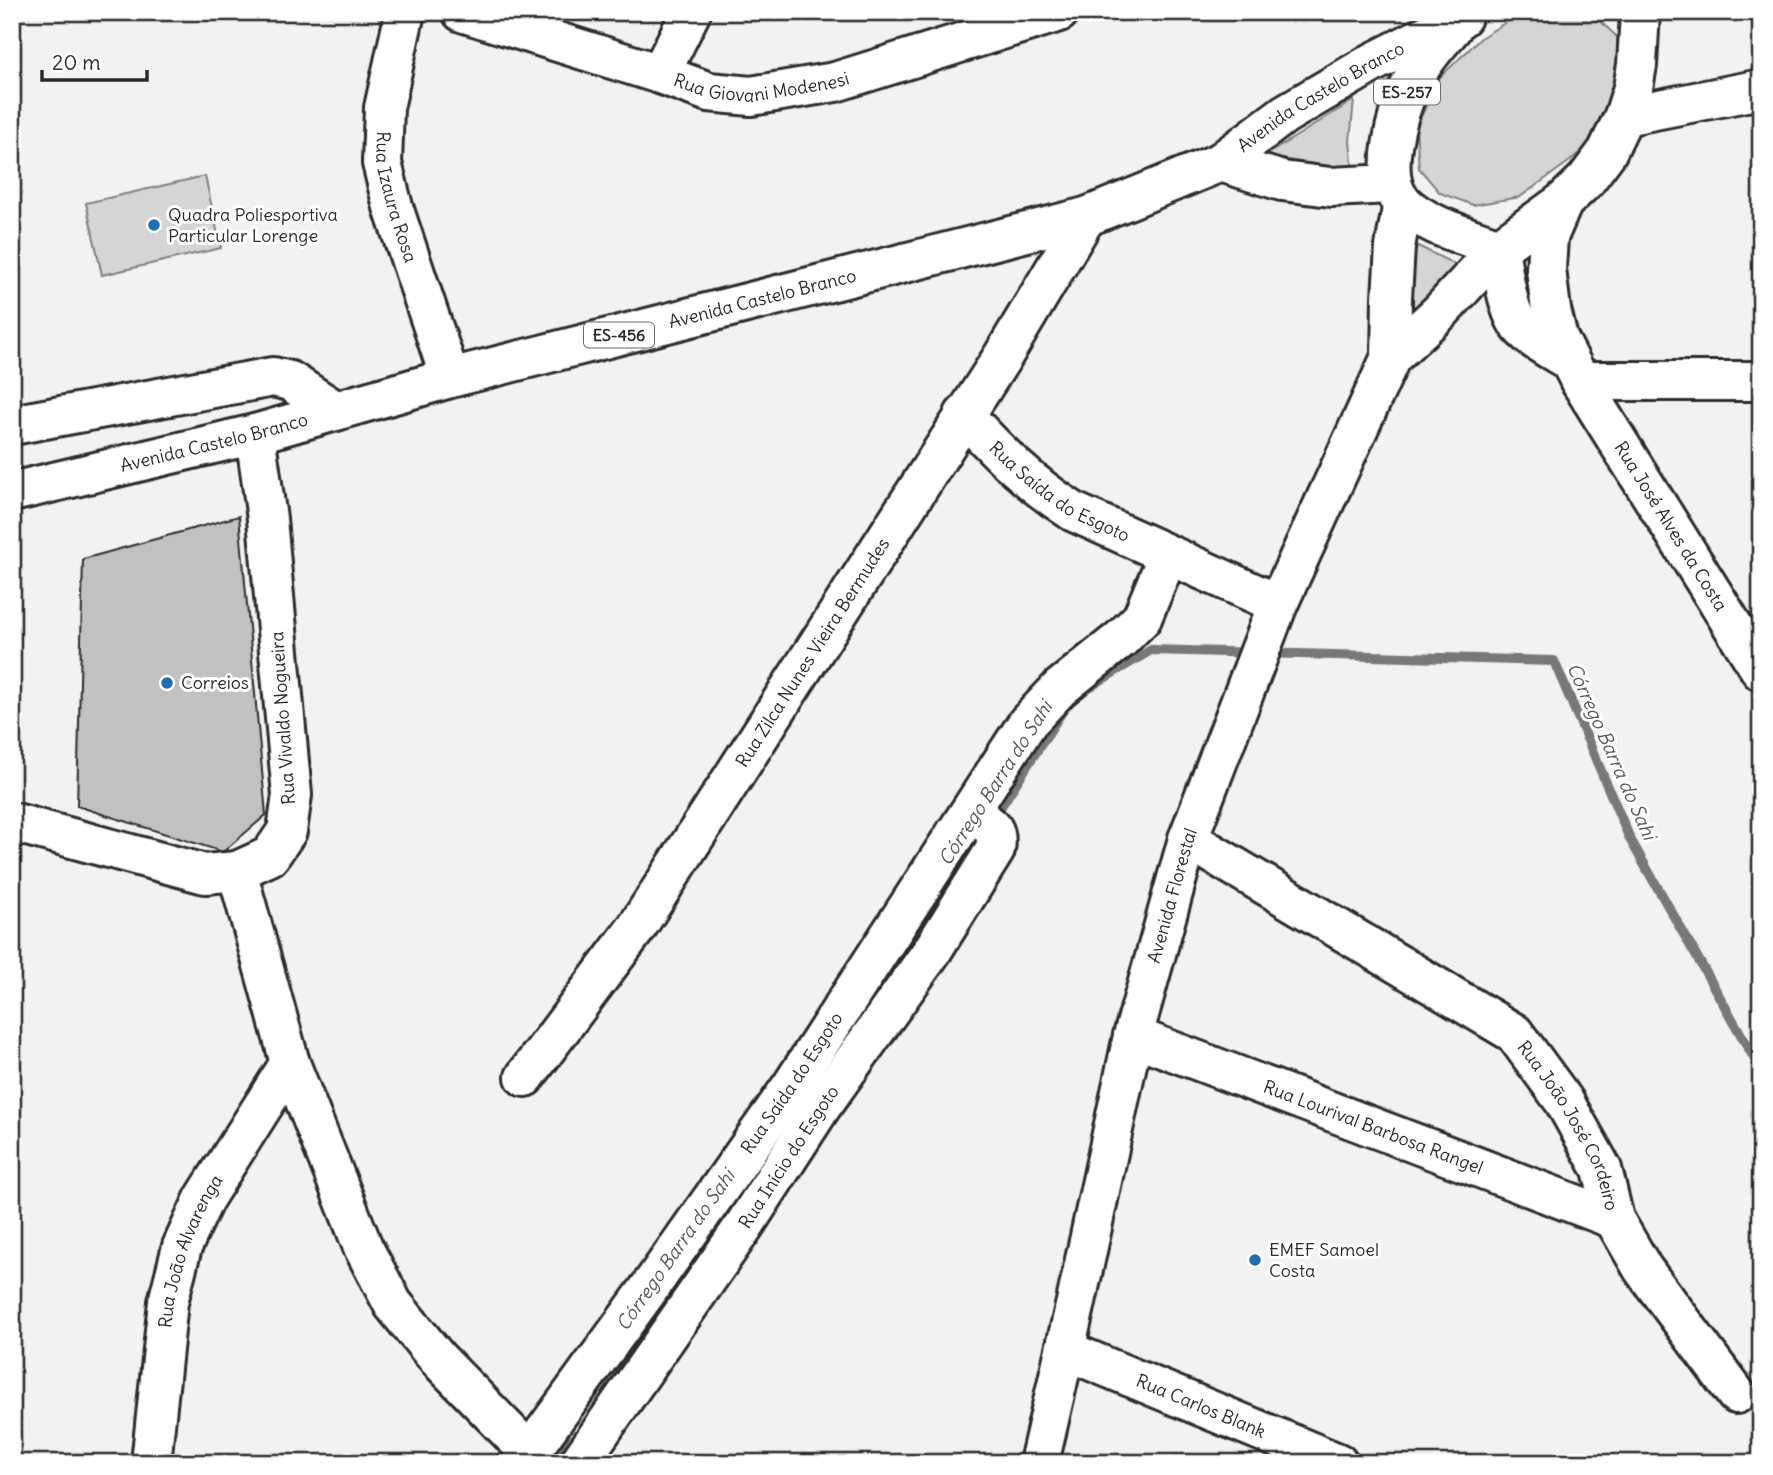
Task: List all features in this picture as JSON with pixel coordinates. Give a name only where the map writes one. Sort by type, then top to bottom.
[{"type":"street","name":"Rua Izaura Rosa","points":[[405,12],[384,108],[382,163],[393,206],[450,378]]},
{"type":"street","name":"Rua Giovani Modenesi","points":[[462,12],[709,92],[751,96],[835,82],[976,27],[1059,12]]},
{"type":"street","points":[[660,74],[691,12]]},
{"type":"street","points":[[1563,202],[1586,180],[1607,152],[1624,116],[1633,88],[1639,29],[1626,24],[1617,12]]},
{"type":"street","name":"Avenida Castelo Branco","points":[[12,492],[256,434],[450,378],[1086,218],[1221,162],[1285,114],[1374,62],[1465,15]]},
{"type":"street","name":"ES-257","points":[[1397,193],[1390,163],[1401,106],[1411,83],[1432,51],[1465,15]]},
{"type":"street","points":[[1624,116],[1761,89]]},
{"type":"street","name":"Avenida Castelo Branco","points":[[1221,162],[1282,181],[1397,193]]},
{"type":"street","points":[[1397,193],[1423,219],[1499,248],[1511,306],[1518,323],[1575,371],[1761,381]]},
{"type":"street","name":"Avenida Florestal","points":[[1391,357],[1397,193]]},
{"type":"street","name":"Avenida Florestal","points":[[1039,1463],[1133,1036],[1188,839],[1278,604],[1391,357],[1440,312],[1499,248],[1563,202]]},
{"type":"street","name":"Rua José Alves da Costa","points":[[1563,202],[1548,237],[1546,269],[1558,338],[1575,371],[1761,671]]},
{"type":"street","name":"Rua Zilca Nunes Vieira Bermudes","points":[[525,1077],[637,927],[1003,356],[1086,218]]},
{"type":"street","points":[[12,425],[274,377],[290,381],[336,411]]},
{"type":"street","name":"Rua Saída do Esgoto","points":[[964,415],[1013,466],[1049,496],[1074,512],[1278,604]]},
{"type":"street","name":"Rua Vivaldo Nogueira","points":[[12,822],[205,874],[237,871],[270,856],[287,831],[292,795],[268,532],[256,434]]},
{"type":"street","name":"Rua Saída do Esgoto","points":[[237,871],[289,1063],[363,1247],[393,1304],[526,1458],[791,1087],[1028,722],[1060,688],[1121,639],[1142,618],[1168,555]]},
{"type":"street","name":"Rua Início do Esgoto","points":[[579,1463],[744,1226],[821,1107],[932,951],[995,850],[995,830],[969,814]]},
{"type":"street","name":"Rua João José Cordeiro","points":[[1188,839],[1514,1033],[1564,1101],[1602,1169],[1614,1219],[1643,1269],[1737,1394]]},
{"type":"street","name":"Rua Lourival Barbosa Rangel","points":[[1133,1036],[1614,1219]]},
{"type":"street","name":"Rua João Alvarenga","points":[[151,1463],[168,1302],[182,1247],[204,1199],[289,1063]]},
{"type":"street","name":"Rua Carlos Blank","points":[[1065,1350],[1338,1463]]},
{"type":"shaded area","points":[[1523,12],[1585,12],[1596,17],[1617,37],[1614,100],[1593,140],[1570,161],[1520,197],[1473,205],[1440,193],[1419,168],[1416,128],[1439,78],[1482,37]]},
{"type":"shaded area","points":[[1354,100],[1350,141],[1353,171],[1265,156]]},
{"type":"shaded area","name":"Quadra Poliesportiva Particular Lorenge","points":[[205,176],[221,248],[102,275],[86,203]]},
{"type":"shaded area","points":[[1412,243],[1462,268],[1413,312]]},
{"type":"building","name":"Correios","points":[[239,516],[266,815],[223,852],[77,806],[83,559]]},
{"type":"waterway","name":"Córrego Barra do Sahi","points":[[1091,686],[1151,650],[1554,661],[1630,839],[1761,1070]]},
{"type":"waterway","name":"Córrego Barra do Sahi","points":[[992,820],[1065,707]]},
{"type":"waterway","name":"Córrego Barra do Sahi","points":[[876,991],[983,833]]},
{"type":"waterway","name":"Córrego Barra do Sahi","points":[[548,1463],[566,1434]]},
{"type":"place","name":"Quadra Poliesportiva Particular Lorenge","points":[[154,225]]},
{"type":"place","name":"Correios","points":[[167,683]]},
{"type":"place","name":"EMEF Samoel Costa","points":[[1255,1260]]}]
